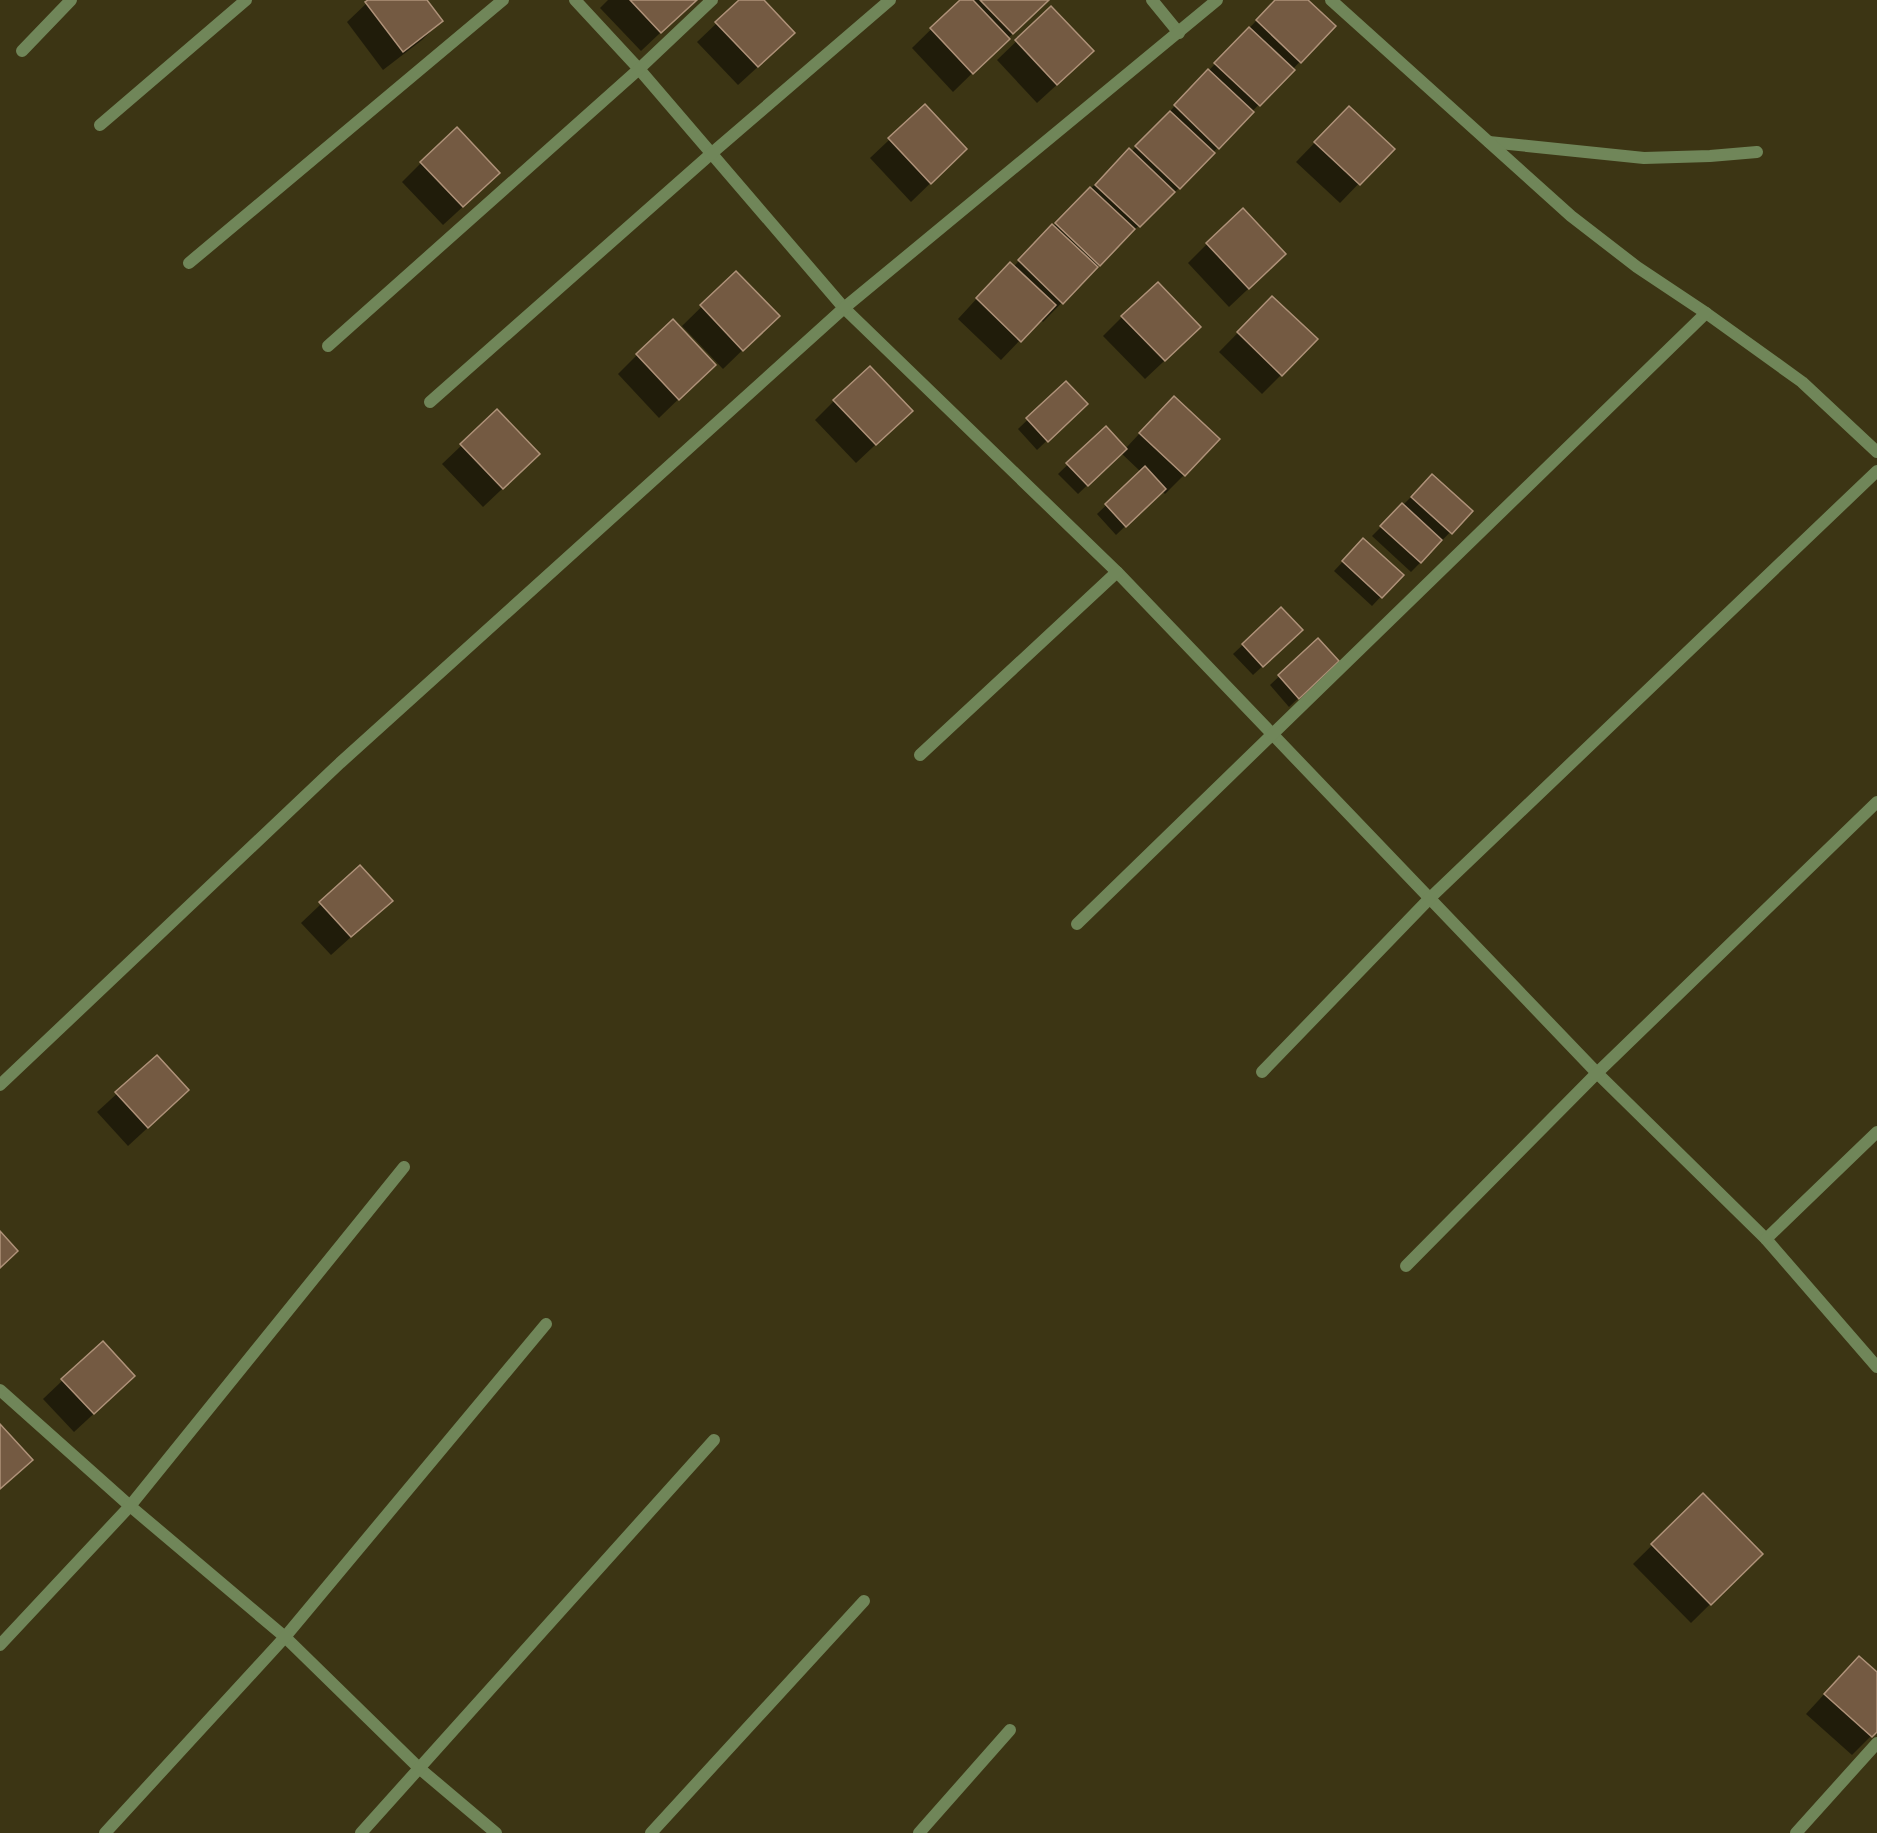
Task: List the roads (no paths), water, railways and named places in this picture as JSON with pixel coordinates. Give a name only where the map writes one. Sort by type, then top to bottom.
[{"type":"street","points":[[22,51],[71,0]]},
{"type":"street","points":[[100,125],[246,0]]},
{"type":"street","points":[[189,263],[503,0]]},
{"type":"street","points":[[575,0],[639,69],[844,308],[1117,572],[1597,1073],[1766,1239],[1877,1367]]},
{"type":"street","points":[[328,346],[639,69],[712,0]]},
{"type":"street","points":[[430,402],[712,153],[890,0]]},
{"type":"street","points":[[1152,0],[1179,33]]},
{"type":"street","points":[[0,1085],[340,763],[844,308],[1217,0]]},
{"type":"street","points":[[1331,0],[1571,216],[1637,267],[1802,382],[1877,452]]},
{"type":"street","points":[[1489,142],[1644,158],[1757,152]]},
{"type":"street","points":[[1077,924],[1706,313]]},
{"type":"street","points":[[1262,1072],[1430,898],[1877,471]]},
{"type":"street","points":[[920,755],[1117,572]]},
{"type":"street","points":[[1406,1266],[1597,1073],[1877,802]]},
{"type":"street","points":[[1766,1239],[1877,1132]]},
{"type":"street","points":[[0,1645],[130,1506],[404,1167]]},
{"type":"street","points":[[105,1833],[285,1637],[546,1324]]},
{"type":"street","points":[[0,1389],[130,1506],[285,1637],[419,1768],[496,1833]]},
{"type":"street","points":[[361,1833],[714,1440]]},
{"type":"street","points":[[651,1833],[864,1601]]},
{"type":"street","points":[[919,1833],[1010,1730]]},
{"type":"street","points":[[1796,1833],[1877,1743]]}]
